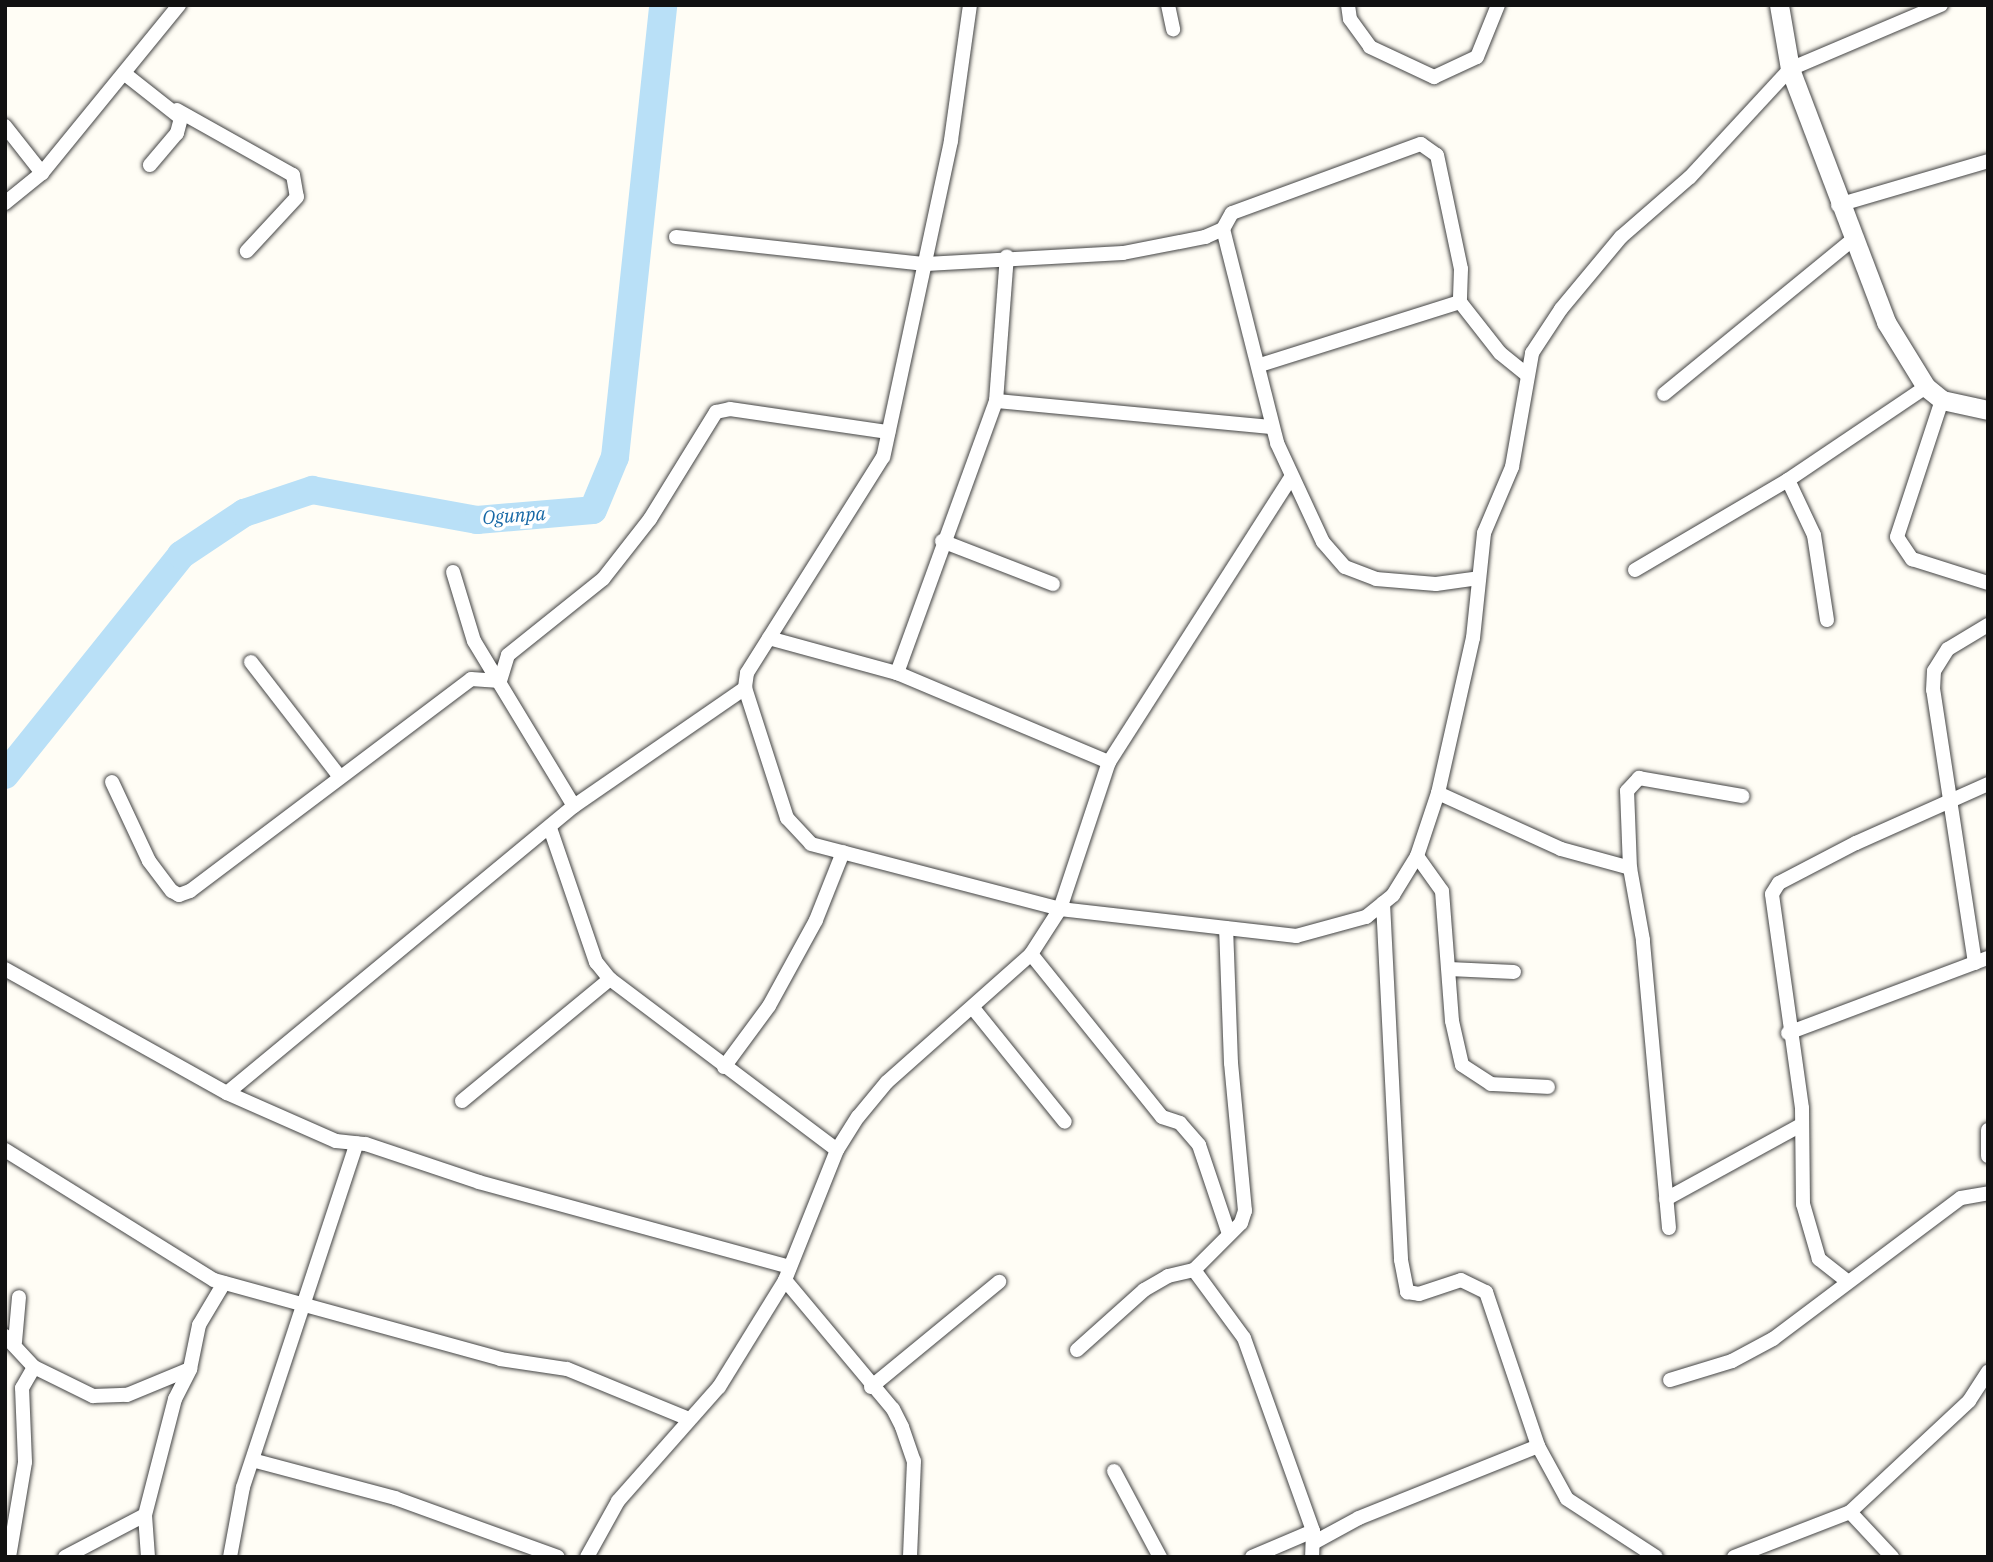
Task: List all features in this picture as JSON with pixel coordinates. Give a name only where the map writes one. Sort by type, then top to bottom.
[{"type":"street","points":[[5,203],[43,173],[179,5]]},
{"type":"street","points":[[970,5],[951,141],[926,264],[888,432],[873,480],[800,582],[769,638],[752,661],[745,688],[787,818],[811,844],[1060,909],[1296,936],[1366,917],[1383,903],[1417,856],[1438,793],[1473,638],[1483,533],[1512,467],[1532,353],[1561,309],[1613,247],[1690,177],[1790,69],[1941,5]]},
{"type":"street","points":[[1168,5],[1173,29]]},
{"type":"street","points":[[1349,5],[1350,19],[1370,47],[1434,77],[1478,57],[1498,5]]},
{"type":"street","points":[[1779,5],[1790,69],[1838,205],[1886,322],[1926,387],[1942,400],[1988,410]]},
{"type":"street","points":[[125,74],[177,110],[293,175],[297,197],[247,251]]},
{"type":"street","points":[[150,165],[181,127],[177,110]]},
{"type":"street","points":[[5,126],[43,173]]},
{"type":"street","points":[[1479,578],[1436,584],[1376,579],[1345,567],[1323,542],[1291,477],[1272,427],[1260,365],[1223,229],[1232,213],[1420,144],[1431,147],[1461,269],[1460,302],[1500,354],[1527,375]]},
{"type":"street","points":[[1838,205],[1988,161]]},
{"type":"street","points":[[676,237],[926,264],[1007,256],[1123,253],[1223,229]]},
{"type":"street","points":[[1664,394],[1852,240]]},
{"type":"street","points":[[897,673],[942,541],[996,401],[1007,256]]},
{"type":"street","points":[[1260,365],[1460,302]]},
{"type":"street","points":[[1635,570],[1788,480],[1926,387]]},
{"type":"street","points":[[1942,400],[1897,537],[1912,559],[1988,583]]},
{"type":"street","points":[[996,401],[1272,427]]},
{"type":"street","points":[[500,681],[508,655],[603,579],[650,519],[716,412],[730,409],[888,432]]},
{"type":"street","points":[[587,1557],[618,1501],[719,1387],[787,1274],[837,1150],[887,1082],[973,1009],[1031,954],[1060,909],[1109,762],[1291,477]]},
{"type":"street","points":[[1788,480],[1814,535],[1827,620]]},
{"type":"street","points":[[942,541],[1053,583]]},
{"type":"street","points":[[453,572],[474,641],[574,806]]},
{"type":"street","points":[[1788,1033],[1981,961],[1950,798],[1934,671],[1948,649],[1988,625]]},
{"type":"street","points":[[769,638],[897,673],[1109,762]]},
{"type":"street","points":[[251,662],[340,777]]},
{"type":"street","points":[[112,782],[149,861],[178,895],[471,679],[500,681]]},
{"type":"street","points":[[227,1093],[574,806],[745,688]]},
{"type":"street","points":[[1669,1228],[1643,940],[1630,868],[1631,782],[1639,778],[1742,796]]},
{"type":"street","points":[[1847,1281],[1830,1271],[1814,1242],[1803,1204],[1801,1125],[1772,894],[1779,883],[1950,798],[1988,784]]},
{"type":"street","points":[[1438,793],[1561,849],[1630,868]]},
{"type":"street","points":[[550,828],[596,962],[610,979],[837,1150]]},
{"type":"street","points":[[724,1067],[769,1006],[816,920],[843,852]]},
{"type":"street","points":[[1417,856],[1442,891],[1462,1065],[1491,1084],[1548,1087]]},
{"type":"street","points":[[1383,903],[1401,1260],[1407,1292],[1419,1294],[1461,1280],[1486,1292],[1538,1446],[1567,1499],[1656,1557]]},
{"type":"street","points":[[1077,1350],[1144,1290],[1168,1276],[1194,1270],[1241,1223],[1246,1199],[1231,1063],[1226,928]]},
{"type":"street","points":[[1031,954],[1162,1117],[1180,1123],[1199,1145],[1229,1234]]},
{"type":"street","points":[[5,969],[227,1093],[337,1141],[357,1143],[787,1274],[871,1387],[893,1409],[914,1461],[910,1557]]},
{"type":"street","points":[[1449,969],[1514,972]]},
{"type":"street","points":[[462,1101],[610,979]]},
{"type":"street","points":[[973,1009],[1065,1122]]},
{"type":"street","points":[[1666,1199],[1801,1125]]},
{"type":"street","points":[[1988,1130],[1988,1156]]},
{"type":"street","points":[[230,1557],[243,1488],[256,1461],[357,1143]]},
{"type":"street","points":[[5,1150],[225,1283],[500,1359],[579,1372],[689,1419]]},
{"type":"street","points":[[1670,1380],[1732,1361],[1773,1339],[1961,1198],[1988,1193]]},
{"type":"street","points":[[1194,1270],[1244,1338],[1312,1544],[1320,1557]]},
{"type":"street","points":[[871,1387],[999,1282]]},
{"type":"street","points":[[148,1557],[145,1515],[175,1399],[190,1369],[199,1325],[225,1283]]},
{"type":"street","points":[[19,1297],[10,1339],[34,1367],[71,1388],[113,1399],[190,1369]]},
{"type":"street","points":[[9,1557],[25,1462],[22,1388],[34,1367]]},
{"type":"street","points":[[1734,1557],[1850,1512],[1969,1401],[1988,1372]]},
{"type":"street","points":[[1252,1557],[1312,1544],[1359,1518],[1538,1446]]},
{"type":"street","points":[[256,1461],[395,1498],[558,1557]]},
{"type":"street","points":[[1114,1471],[1160,1557]]},
{"type":"street","points":[[1850,1512],[1892,1557]]},
{"type":"street","points":[[65,1557],[145,1515]]},
{"type":"waterway","name":"Ogunpa","points":[[5,775],[181,555],[244,513],[312,490],[477,520],[593,510],[615,457],[663,5]]}]
